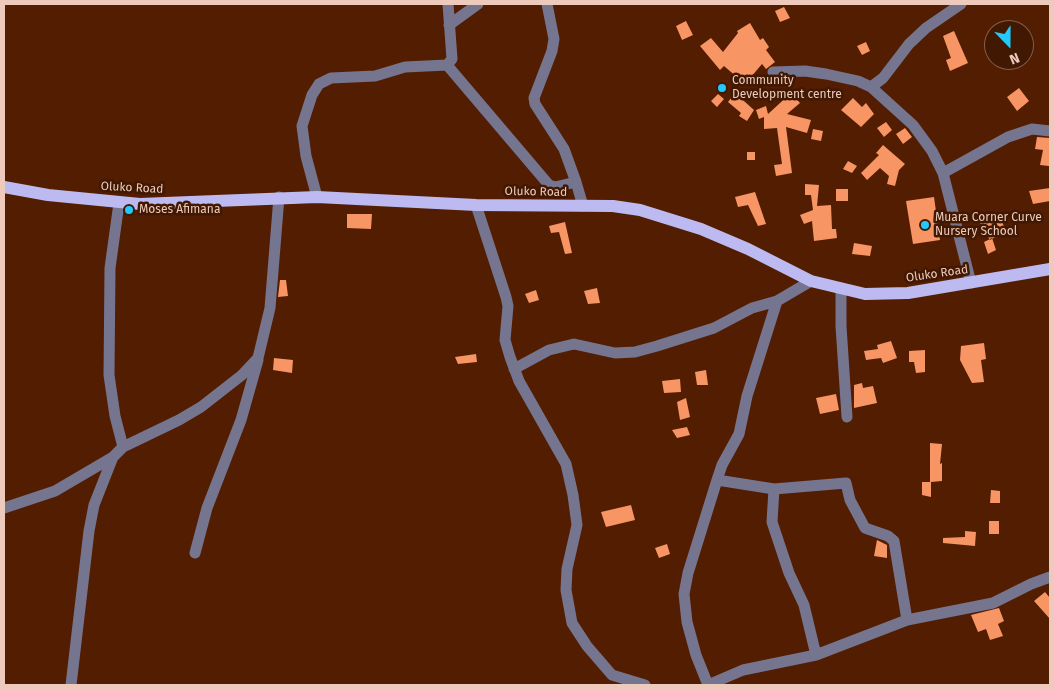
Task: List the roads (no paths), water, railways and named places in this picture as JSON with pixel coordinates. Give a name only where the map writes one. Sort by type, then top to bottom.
[{"type":"main road","name":"Oluko Road","points":[[4,187],[48,195],[119,203],[218,202],[280,197],[317,197],[476,205],[612,206],[661,214],[748,249],[811,281],[864,294],[908,293],[1050,269]]},
{"type":"street","points":[[447,65],[452,58],[448,4]]},
{"type":"street","points":[[449,25],[478,4]]},
{"type":"street","points":[[547,4],[554,39],[552,51],[534,98],[535,104],[564,149],[583,206]]},
{"type":"street","points":[[871,87],[883,78],[909,44],[926,28],[961,4]]},
{"type":"street","points":[[447,65],[549,185],[555,187],[576,182]]},
{"type":"street","points":[[317,197],[306,156],[302,126],[312,95],[319,84],[332,78],[375,76],[405,67],[447,65]]},
{"type":"street","points":[[773,72],[805,71],[858,81],[871,87],[913,125],[932,151],[943,173],[971,283]]},
{"type":"street","points":[[943,173],[1008,136],[1032,129],[1050,131]]},
{"type":"street","points":[[195,553],[207,508],[241,420],[270,308],[280,197]]},
{"type":"street","points":[[119,203],[110,268],[109,375],[115,416],[124,446]]},
{"type":"street","points":[[476,205],[506,296],[508,306],[505,340],[514,369],[566,464],[577,525],[567,570],[566,590],[572,623],[586,646],[612,675],[641,685]]},
{"type":"street","points":[[514,369],[550,350],[574,344],[615,353],[635,352],[657,346],[714,328],[752,308],[777,301],[811,281]]},
{"type":"street","points":[[841,289],[840,326],[847,417]]},
{"type":"street","points":[[777,301],[747,396],[739,434],[722,465],[688,572],[684,594],[687,622],[696,655],[708,685],[743,670],[816,655],[907,620],[993,603],[1031,584],[1050,577]]},
{"type":"street","points":[[4,508],[56,490],[113,457],[124,446],[179,420],[201,407],[242,375],[258,358]]},
{"type":"street","points":[[71,685],[89,531],[94,505],[113,457]]},
{"type":"street","points":[[717,480],[774,489],[846,483],[850,500],[865,528],[888,536],[894,542],[907,620]]},
{"type":"street","points":[[774,489],[772,522],[789,573],[804,605],[816,655]]},
{"type":"place","name":"Community Development centre","points":[[722,88]]},
{"type":"place","name":"Moses Afimana","points":[[129,210]]},
{"type":"place","name":"Muara Corner Curve Nursery School","points":[[925,225]]}]
